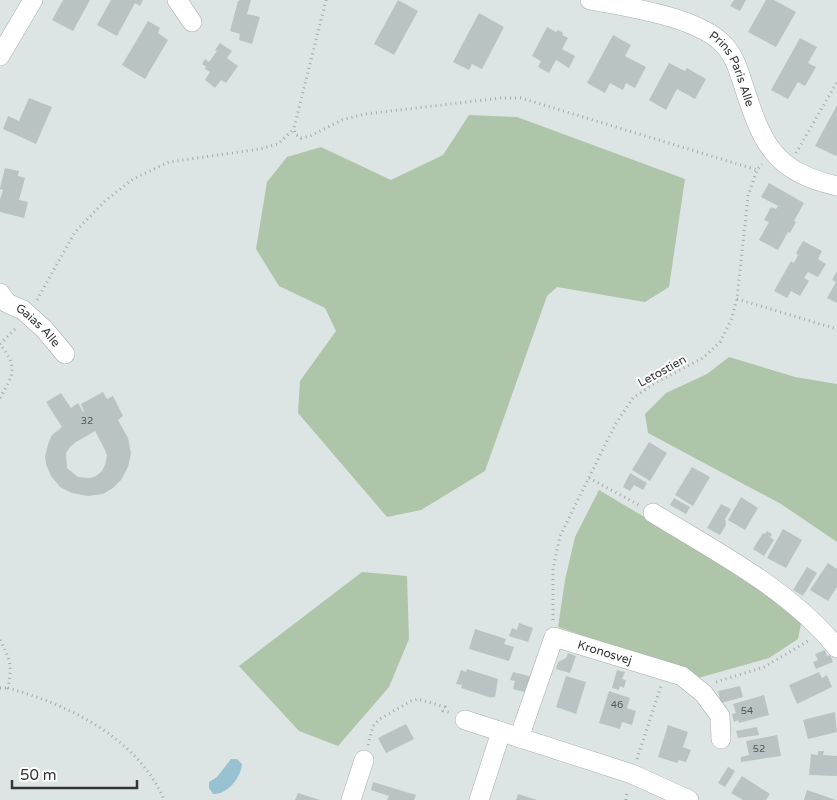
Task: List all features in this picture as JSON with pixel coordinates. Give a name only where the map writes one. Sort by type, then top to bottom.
[{"type":"street","points":[[0,56],[33,0]]},
{"type":"street","points":[[177,0],[192,22]]},
{"type":"street","name":"Prins Paris Alle","points":[[590,0],[659,14],[688,23],[705,31],[720,42],[732,56],[756,124],[773,153],[788,167],[800,174],[837,186]]},
{"type":"street","name":"Gaias Alle","points":[[2,302],[23,310],[45,330],[65,354]]},
{"type":"street","points":[[653,512],[791,601],[823,631],[837,648]]},
{"type":"street","points":[[519,738],[554,637]]},
{"type":"street","name":"Kronosvej","points":[[554,637],[682,676],[704,694],[720,716],[721,739]]},
{"type":"street","points":[[465,720],[632,774],[689,800]]},
{"type":"street","points":[[479,800],[501,732]]},
{"type":"street","points":[[351,800],[364,760]]},
{"type":"path","points":[[326,0],[294,128],[295,134],[301,138],[310,136],[342,120],[365,114],[501,98],[522,98],[757,170]]},
{"type":"path","points":[[788,167],[837,82]]},
{"type":"path","points":[[0,398],[11,379],[13,366],[9,356],[0,344],[28,315],[51,278],[75,232],[105,201],[133,179],[169,162],[260,149],[278,144],[294,128]]},
{"type":"path","name":"Letostien","points":[[554,637],[553,569],[560,536],[616,423],[633,398],[655,383],[703,358],[720,342],[731,320],[737,299],[748,196],[757,170],[773,153]]},
{"type":"path","points":[[737,299],[837,329]]},
{"type":"path","points":[[589,478],[653,512]]},
{"type":"path","points":[[696,687],[764,667],[823,631]]},
{"type":"path","points":[[0,640],[10,660],[11,673],[8,688]]},
{"type":"path","points":[[632,774],[666,670]]},
{"type":"path","points":[[0,688],[8,688],[38,697],[80,716],[114,738],[138,760],[157,783],[164,800]]},
{"type":"path","points":[[364,760],[373,726],[380,719],[418,699],[436,704]]},
{"type":"green space","points":[[469,115],[517,117],[685,179],[669,287],[645,302],[557,287],[547,296],[485,471],[421,510],[387,517],[298,413],[300,381],[336,331],[325,308],[279,286],[256,249],[267,182],[287,157],[321,147],[391,180],[443,155]]},
{"type":"green space","points":[[729,357],[795,377],[837,384],[837,542],[781,504],[648,433],[645,414],[666,393],[707,374]]},
{"type":"green space","points":[[599,490],[683,540],[802,619],[798,639],[769,658],[698,678],[681,669],[558,627],[565,580],[575,537]]},
{"type":"green space","points":[[362,572],[407,576],[409,639],[389,687],[338,746],[299,731],[239,666]]},
{"type":"water","points":[[231,759],[237,759],[242,764],[239,774],[233,784],[224,792],[213,794],[209,788],[209,782],[217,777]]},
{"type":"building","points":[[63,0],[90,0],[73,31],[52,20]]},
{"type":"building","points":[[111,0],[143,0],[140,6],[135,3],[117,36],[97,25]]},
{"type":"building","points":[[251,0],[247,14],[260,17],[252,44],[239,40],[240,34],[230,31],[238,1]]},
{"type":"building","points":[[398,0],[418,11],[394,55],[374,44]]},
{"type":"building","points":[[734,0],[746,0],[740,11],[730,6]]},
{"type":"building","points":[[766,0],[774,0],[796,12],[776,47],[748,32]]},
{"type":"building","points":[[479,13],[504,27],[482,69],[472,64],[469,70],[453,62]]},
{"type":"building","points":[[148,21],[160,28],[158,33],[168,40],[145,79],[122,65]]},
{"type":"building","points":[[547,27],[556,32],[558,30],[568,38],[562,49],[575,56],[569,68],[556,60],[549,73],[538,67],[541,61],[532,56]]},
{"type":"building","points":[[613,35],[631,45],[625,56],[646,67],[635,88],[626,83],[623,90],[610,83],[605,93],[587,83]]},
{"type":"building","points":[[800,38],[817,47],[808,63],[816,67],[805,86],[798,82],[788,99],[771,90]]},
{"type":"building","points":[[220,43],[232,51],[227,58],[238,66],[226,83],[221,80],[215,88],[205,80],[210,72],[202,64],[205,59],[209,62]]},
{"type":"building","points":[[669,63],[685,71],[687,68],[706,79],[695,99],[677,89],[666,110],[649,100]]},
{"type":"building","points":[[29,98],[52,107],[36,144],[3,129],[8,116],[19,121]]},
{"type":"building","points":[[837,105],[837,154],[836,156],[815,146]]},
{"type":"building","points":[[5,168],[19,171],[18,176],[25,178],[19,200],[28,202],[24,218],[0,212],[0,200],[3,190],[0,188]]},
{"type":"building","points":[[769,183],[804,203],[790,233],[788,232],[778,250],[759,240],[769,222],[764,220],[771,207],[776,209],[778,206],[761,197]]},
{"type":"building","points":[[803,241],[822,251],[818,259],[826,264],[818,277],[808,272],[804,278],[809,281],[800,296],[791,291],[787,298],[774,291],[791,261],[794,263],[798,255],[796,253]]},
{"type":"building","points":[[837,271],[837,303],[827,298],[836,282],[832,280]]},
{"type":"building","points":[[103,392],[107,399],[113,396],[123,416],[118,420],[128,438],[131,453],[128,467],[121,480],[103,494],[88,496],[72,493],[60,487],[51,476],[46,464],[45,456],[49,441],[52,435],[62,427],[46,402],[61,393],[71,408],[78,403],[83,412],[81,404]],"holes":[[[95,431],[107,456],[105,465],[96,476],[90,478],[78,477],[67,468],[66,453],[70,447]]]},
{"type":"building","points":[[649,442],[667,453],[650,481],[632,470]]},
{"type":"building","points":[[692,467],[710,477],[693,506],[675,495]]},
{"type":"building","points":[[630,473],[647,483],[643,490],[634,485],[630,491],[623,487]]},
{"type":"building","points":[[741,497],[758,508],[745,530],[728,520]]},
{"type":"building","points":[[674,498],[690,507],[686,514],[670,505]]},
{"type":"building","points":[[721,504],[731,509],[725,519],[726,525],[720,535],[707,528]]},
{"type":"building","points":[[783,529],[802,540],[786,568],[767,558]]},
{"type":"building","points":[[767,531],[772,534],[770,537],[774,540],[764,556],[753,549],[763,533],[765,534]]},
{"type":"building","points":[[828,563],[837,569],[837,587],[828,601],[810,590]]},
{"type":"building","points":[[807,567],[817,573],[803,596],[793,590]]},
{"type":"building","points":[[519,623],[533,628],[528,642],[509,636],[512,628],[517,630]]},
{"type":"building","points":[[475,629],[506,639],[504,644],[514,647],[509,661],[469,649]]},
{"type":"building","points":[[825,650],[827,656],[830,655],[833,662],[816,669],[813,662],[818,660],[815,654]]},
{"type":"building","points":[[568,653],[576,656],[570,673],[556,669],[558,662],[566,658]]},
{"type":"building","points":[[467,669],[498,679],[495,697],[492,698],[461,688],[462,685],[456,684],[461,670],[466,672]]},
{"type":"building","points":[[617,670],[625,672],[622,679],[626,680],[624,688],[620,686],[619,690],[612,688]]},
{"type":"building","points":[[513,672],[533,677],[528,693],[513,689],[515,681],[510,680]]},
{"type":"building","points":[[819,672],[822,678],[827,675],[832,687],[797,704],[789,685]]},
{"type":"building","points":[[566,676],[586,682],[576,714],[556,707]]},
{"type":"building","points":[[740,686],[743,697],[721,703],[718,691]]},
{"type":"building","points":[[609,691],[630,698],[627,708],[636,711],[632,725],[622,722],[620,729],[599,723]]},
{"type":"building","points":[[764,695],[769,715],[739,723],[738,720],[734,722],[732,714],[736,713],[733,704]]},
{"type":"building","points":[[835,712],[837,732],[808,739],[803,720]]},
{"type":"building","points":[[406,724],[414,739],[386,753],[378,738]]},
{"type":"building","points":[[668,725],[688,732],[683,747],[691,750],[686,762],[679,760],[677,763],[658,757]]},
{"type":"building","points":[[757,727],[759,735],[738,738],[736,731]]},
{"type":"building","points":[[777,735],[781,756],[741,762],[741,757],[749,755],[746,741]]},
{"type":"building","points":[[818,751],[824,751],[823,755],[837,756],[837,776],[809,775],[811,754],[818,755]]},
{"type":"building","points":[[728,767],[735,771],[725,787],[718,783]]},
{"type":"building","points":[[742,776],[770,794],[766,800],[743,800],[731,793]]},
{"type":"building","points":[[373,782],[416,795],[414,800],[387,800],[389,796],[371,790]]},
{"type":"building","points":[[807,790],[836,800],[804,800]]},
{"type":"building","points":[[298,793],[320,800],[295,800]]},
{"type":"building","points":[[518,794],[537,800],[516,800]]}]
